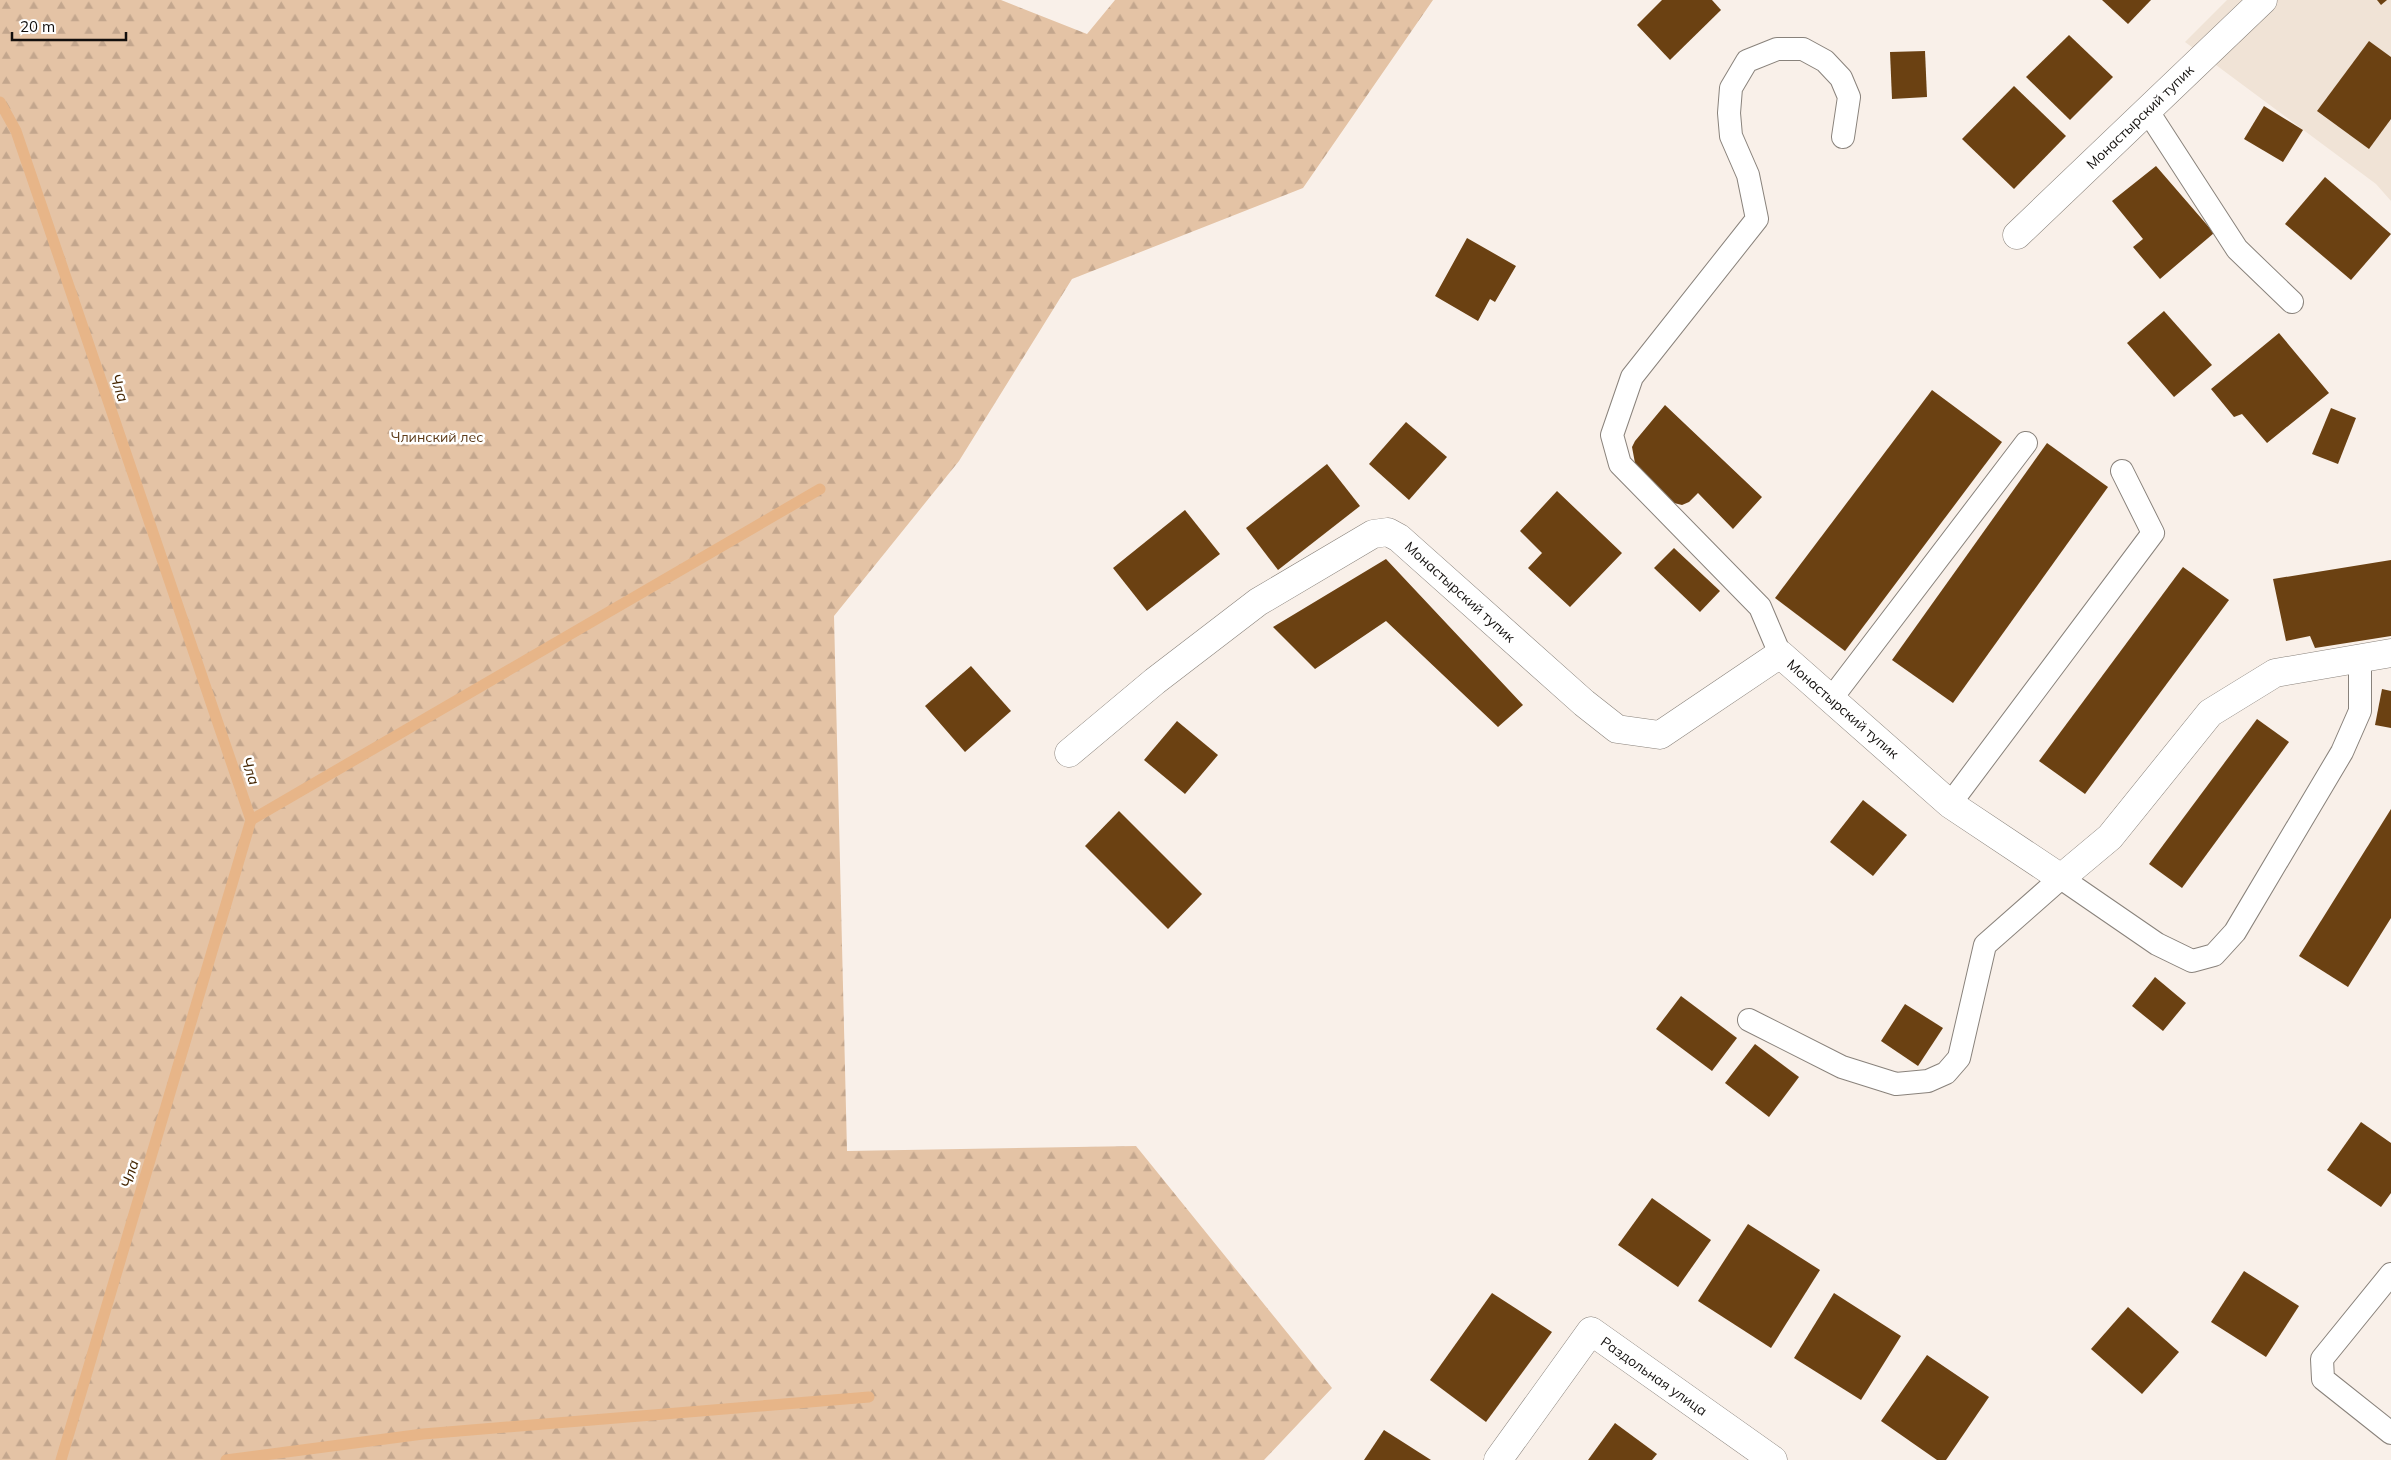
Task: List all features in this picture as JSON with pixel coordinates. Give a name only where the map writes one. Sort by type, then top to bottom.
[{"type":"street","name":"Монастырский тупик","points":[[2017,235],[2263,0]]},
{"type":"street","name":"Монастырский тупик","points":[[1069,753],[1155,681],[1258,602],[1373,534],[1388,532],[1399,538],[1584,703],[1617,729],[1660,735],[1780,654],[1950,804],[2061,878]]},
{"type":"street","points":[[2061,878],[2110,837],[2210,712],[2274,673],[2391,653]]},
{"type":"street","name":"Раздольная улица","points":[[1498,1460],[1591,1331],[1773,1460]]},
{"type":"lane","points":[[1780,654],[1760,606],[1620,464],[1612,434],[1632,377],[1756,219],[1748,174],[1731,136],[1729,113],[1731,88],[1747,61],[1776,49],[1803,49],[1825,61],[1841,78],[1849,97],[1843,137]]},
{"type":"lane","points":[[2147,110],[2237,249],[2292,302]]},
{"type":"lane","points":[[1831,699],[2026,443]]},
{"type":"lane","points":[[1950,804],[2153,533],[2122,471]]},
{"type":"lane","points":[[1749,1020],[1842,1067],[1896,1084],[1928,1081],[1946,1074],[1959,1058],[1985,945],[2061,878],[2156,944],[2192,961],[2214,955],[2235,932],[2342,752],[2360,711],[2360,658]]},
{"type":"lane","points":[[2391,1274],[2322,1359],[2322,1379],[2391,1433]]},
{"type":"shaded area","points":[[2227,0],[2391,0],[2391,201],[2376,184],[2185,42]]},
{"type":"green space","name":"Члинский лес","points":[[0,0],[1001,0],[1087,34],[1115,0],[1433,0],[1303,188],[1072,279],[959,461],[834,616],[847,1151],[1136,1146],[1332,1388],[1264,1460],[0,1460]]},
{"type":"building","points":[[1662,0],[1712,0],[1721,10],[1670,60],[1637,25]]},
{"type":"building","points":[[2102,0],[2151,0],[2128,24]]},
{"type":"building","points":[[2377,0],[2387,0],[2381,5]]},
{"type":"building","points":[[2069,35],[2113,77],[2070,120],[2026,77]]},
{"type":"building","points":[[2369,41],[2391,57],[2391,119],[2369,149],[2317,111]]},
{"type":"building","points":[[1925,51],[1927,97],[1892,99],[1890,52]]},
{"type":"building","points":[[2014,86],[2066,136],[2014,189],[1962,139]]},
{"type":"building","points":[[2264,106],[2303,130],[2283,162],[2244,139]]},
{"type":"building","points":[[2156,166],[2214,233],[2160,279],[2133,247],[2143,239],[2112,201]]},
{"type":"building","points":[[2325,177],[2391,234],[2351,280],[2285,224]]},
{"type":"building","points":[[1467,238],[1516,266],[1495,302],[1490,299],[1478,321],[1435,296]]},
{"type":"building","points":[[2164,311],[2212,365],[2174,397],[2127,343]]},
{"type":"building","points":[[2279,333],[2329,393],[2267,443],[2242,414],[2234,417],[2211,389]]},
{"type":"building","points":[[1932,390],[2002,442],[1845,651],[1775,598]]},
{"type":"building","points":[[1665,405],[1762,497],[1733,529],[1698,493],[1689,502],[1682,505],[1674,503],[1635,463],[1632,447],[1635,441]]},
{"type":"building","points":[[2331,408],[2356,418],[2338,464],[2312,454]]},
{"type":"building","points":[[1406,422],[1447,457],[1409,500],[1369,464]]},
{"type":"building","points":[[2047,443],[2108,487],[1953,703],[1892,660]]},
{"type":"building","points":[[1327,464],[1360,506],[1278,570],[1246,528]]},
{"type":"building","points":[[1557,491],[1622,553],[1570,607],[1528,568],[1542,553],[1520,531]]},
{"type":"building","points":[[1185,510],[1220,554],[1147,611],[1113,568]]},
{"type":"building","points":[[1674,548],[1720,591],[1700,612],[1654,568]]},
{"type":"building","points":[[1386,559],[1523,705],[1498,727],[1386,621],[1315,669],[1273,627]]},
{"type":"building","points":[[2391,560],[2391,636],[2315,648],[2310,636],[2286,641],[2273,579]]},
{"type":"building","points":[[2183,567],[2229,600],[2085,794],[2039,761]]},
{"type":"building","points":[[971,666],[1011,711],[965,752],[925,706]]},
{"type":"building","points":[[2382,689],[2391,691],[2391,728],[2375,725]]},
{"type":"building","points":[[2257,719],[2289,742],[2182,888],[2149,864]]},
{"type":"building","points":[[1177,721],[1218,755],[1185,794],[1144,760]]},
{"type":"building","points":[[1863,800],[1907,835],[1873,876],[1830,842]]},
{"type":"building","points":[[2391,809],[2391,918],[2348,987],[2299,956]]},
{"type":"building","points":[[1119,811],[1202,894],[1168,929],[1085,846]]},
{"type":"building","points":[[2155,977],[2186,1003],[2163,1031],[2132,1006]]},
{"type":"building","points":[[1681,996],[1737,1038],[1712,1071],[1656,1029]]},
{"type":"building","points":[[1905,1004],[1943,1028],[1918,1066],[1881,1041]]},
{"type":"building","points":[[1755,1044],[1799,1077],[1769,1117],[1725,1083]]},
{"type":"building","points":[[2361,1122],[2391,1143],[2391,1193],[2381,1207],[2327,1170]]},
{"type":"building","points":[[1652,1198],[1711,1240],[1678,1287],[1618,1245]]},
{"type":"building","points":[[1748,1224],[1820,1270],[1771,1348],[1698,1301]]},
{"type":"building","points":[[2244,1271],[2299,1306],[2266,1357],[2211,1322]]},
{"type":"building","points":[[1492,1293],[1552,1332],[1486,1422],[1430,1380]]},
{"type":"building","points":[[1834,1293],[1901,1336],[1861,1400],[1794,1358]]},
{"type":"building","points":[[2128,1307],[2179,1352],[2142,1394],[2091,1349]]},
{"type":"building","points":[[1927,1355],[1989,1397],[1946,1460],[1937,1460],[1881,1421]]},
{"type":"building","points":[[1615,1423],[1657,1454],[1652,1460],[1588,1460]]},
{"type":"building","points":[[1384,1430],[1431,1460],[1364,1460]]},
{"type":"waterway","name":"Чла","points":[[0,102],[16,131],[251,820],[61,1460]]},
{"type":"waterway","points":[[251,820],[820,489]]},
{"type":"waterway","points":[[226,1460],[423,1434],[869,1397]]}]
